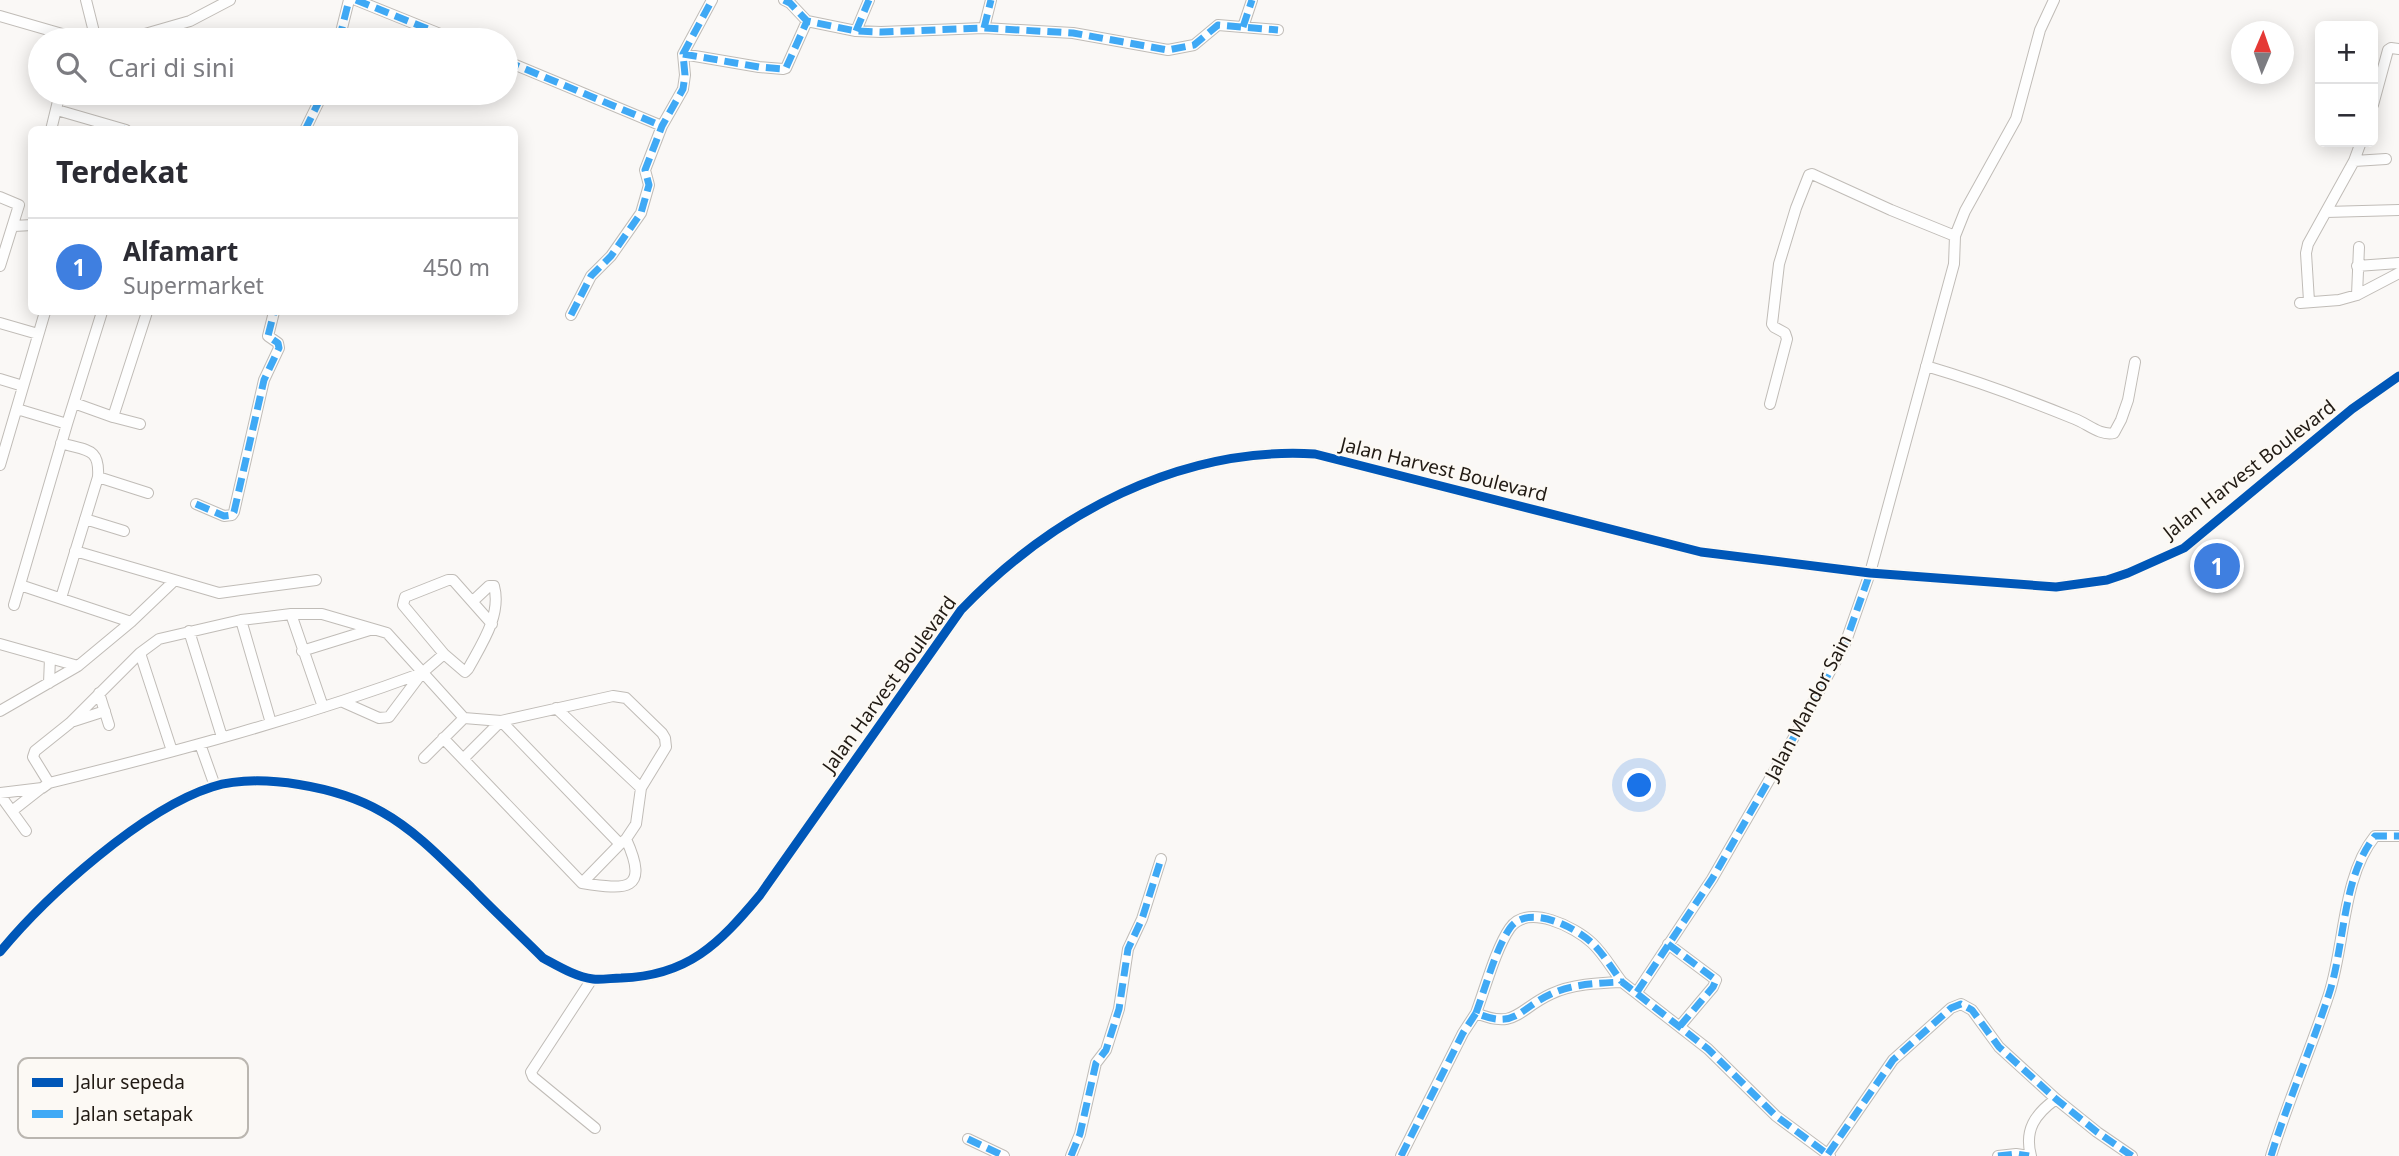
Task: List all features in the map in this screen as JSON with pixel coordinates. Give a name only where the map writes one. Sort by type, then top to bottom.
[{"type":"street","points":[[86,0],[93,28]]},
{"type":"street","points":[[166,28],[190,21],[230,0]]},
{"type":"street","points":[[342,28],[349,0]]},
{"type":"street","points":[[356,0],[425,28]]},
{"type":"street","points":[[571,316],[592,276],[611,256],[641,213],[649,185],[645,170],[662,126],[682,89],[685,75],[682,54],[712,0]]},
{"type":"street","points":[[784,0],[807,21],[856,31],[984,29],[1073,33],[1168,50],[1194,44],[1218,24],[1278,30]]},
{"type":"street","points":[[856,31],[869,0]]},
{"type":"street","points":[[984,29],[990,0]]},
{"type":"street","points":[[1243,27],[1252,0]]},
{"type":"street","name":"Jalan Mandor Sain","points":[[1637,992],[1712,879],[1845,644],[1870,573],[1954,264],[1955,236],[1965,211],[2016,119],[2040,30],[2054,0]]},
{"type":"street","points":[[0,16],[37,28]]},
{"type":"street","points":[[682,54],[783,69],[786,68],[807,21]]},
{"type":"street","points":[[2378,87],[2388,50],[2399,49]]},
{"type":"street","points":[[518,66],[662,126]]},
{"type":"street","points":[[52,126],[58,105]]},
{"type":"street","points":[[307,126],[317,105]]},
{"type":"street","points":[[57,110],[112,126]]},
{"type":"street","points":[[2359,147],[2308,244],[2304,302],[2339,300],[2357,295],[2397,268]]},
{"type":"street","points":[[2368,147],[2370,160]]},
{"type":"street","points":[[2354,161],[2386,159]]},
{"type":"street","points":[[1770,404],[1787,339],[1785,333],[1772,324],[1776,284],[1786,238],[1809,175],[1955,236]]},
{"type":"street","points":[[0,197],[19,205],[14,226],[3,247],[0,266]]},
{"type":"street","points":[[2326,212],[2399,210]]},
{"type":"street","points":[[14,226],[28,225]]},
{"type":"street","points":[[2357,295],[2359,247]]},
{"type":"street","points":[[2357,266],[2397,268]]},
{"type":"street","points":[[0,465],[5,431],[17,409],[44,315]]},
{"type":"street","points":[[14,604],[101,315]]},
{"type":"street","points":[[113,416],[146,315]]},
{"type":"street","points":[[196,504],[224,516],[234,512],[264,380],[279,348],[278,343],[268,336],[273,315]]},
{"type":"street","points":[[0,323],[37,334]]},
{"type":"street","points":[[1926,366],[1992,387],[2108,434],[2114,433],[2121,420],[2128,400],[2135,362]]},
{"type":"street","name":"Jalan Harvest Boulevard","points":[[0,952],[66,884],[129,834],[185,797],[215,786],[286,782],[341,793],[382,812],[427,844],[543,958],[592,979],[639,978],[682,966],[701,956],[732,929],[760,895],[961,610],[991,579],[1020,555],[1086,512],[1157,478],[1192,467],[1260,454],[1315,454],[1701,552],[1870,573],[2056,587],[2107,580],[2184,548],[2352,409],[2399,376]]},
{"type":"street","points":[[0,379],[23,386]]},
{"type":"street","points":[[74,403],[140,424]]},
{"type":"street","points":[[17,409],[67,424]]},
{"type":"street","points":[[61,443],[93,453],[98,459],[98,477],[61,598]]},
{"type":"street","points":[[98,477],[148,493]]},
{"type":"street","points":[[85,519],[124,531]]},
{"type":"street","points":[[75,551],[219,593],[316,580]]},
{"type":"street","points":[[473,601],[489,586],[494,586],[496,597],[492,624],[465,672],[438,659],[403,608],[405,597],[450,580],[456,582],[492,624]]},
{"type":"street","points":[[2,708],[78,666],[174,582]]},
{"type":"street","points":[[20,585],[131,622]]},
{"type":"street","points":[[291,614],[323,707]]},
{"type":"street","points":[[46,786],[33,754],[70,723],[140,653],[159,639],[241,620],[291,614],[322,614],[387,633],[464,718],[501,721],[613,696],[626,698],[662,733],[666,743],[640,788],[636,824],[623,842],[582,883]]},
{"type":"street","points":[[241,620],[271,723]]},
{"type":"street","points":[[302,651],[374,628]]},
{"type":"street","points":[[189,631],[222,737]]},
{"type":"street","points":[[0,644],[78,666]]},
{"type":"street","points":[[140,653],[172,751]]},
{"type":"street","points":[[49,683],[50,658]]},
{"type":"street","points":[[343,702],[385,718],[389,717],[422,673],[438,659]]},
{"type":"street","points":[[26,831],[0,794],[46,786],[200,744],[343,702],[422,673]]},
{"type":"street","points":[[99,693],[109,725]]},
{"type":"street","points":[[556,708],[640,788]]},
{"type":"street","points":[[70,723],[105,711]]},
{"type":"street","points":[[424,758],[464,718]]},
{"type":"street","points":[[463,759],[501,721]]},
{"type":"street","points":[[443,738],[582,883],[625,888],[632,884],[636,877],[634,856],[623,842],[501,721]]},
{"type":"street","points":[[200,744],[215,786]]},
{"type":"street","points":[[12,811],[46,786]]},
{"type":"street","points":[[2271,1156],[2330,992],[2352,887],[2364,851],[2375,836],[2399,836]]},
{"type":"street","points":[[1071,1156],[1080,1134],[1096,1063],[1106,1050],[1119,1009],[1128,949],[1146,910],[1161,859]]},
{"type":"street","points":[[1401,1156],[1463,1033],[1476,1013],[1509,929],[1524,917],[1538,916],[1556,922],[1592,943],[1622,982],[1708,1049],[1776,1116],[1829,1155],[1892,1060],[1956,1005],[1966,1005],[2000,1047],[2056,1098],[2097,1132],[2132,1156]]},
{"type":"street","points":[[1668,944],[1716,980],[1680,1026]]},
{"type":"street","points":[[592,979],[531,1072],[533,1077],[596,1128]]},
{"type":"street","points":[[1476,1013],[1502,1021],[1514,1017],[1551,993],[1592,983],[1622,982]]},
{"type":"street","points":[[1997,1156],[2030,1156],[2028,1140],[2032,1122],[2043,1108],[2056,1098]]},
{"type":"street","points":[[968,1139],[1004,1156]]},
{"type":"marked path","points":[[342,28],[349,0]]},
{"type":"marked path","points":[[356,0],[425,28]]},
{"type":"marked path","points":[[571,315],[591,276],[611,256],[641,213],[649,185],[645,170],[662,126],[683,89],[683,54],[712,0]]},
{"type":"marked path","points":[[784,0],[807,21],[856,31],[984,28],[1073,33],[1168,50],[1194,45],[1218,25],[1278,30]]},
{"type":"marked path","points":[[856,31],[869,0]]},
{"type":"marked path","points":[[984,28],[991,0]]},
{"type":"marked path","points":[[1243,27],[1252,0]]},
{"type":"marked path","points":[[683,54],[783,69],[786,68],[807,21]]},
{"type":"marked path","points":[[518,66],[662,126]]},
{"type":"marked path","points":[[307,126],[317,105]]},
{"type":"marked path","points":[[196,504],[224,516],[234,512],[264,380],[279,348],[278,343],[268,336],[273,315]]},
{"type":"marked path","points":[[1637,992],[1712,879],[1794,737],[1845,644],[1870,573]]},
{"type":"marked path","points":[[2271,1156],[2329,994],[2356,871],[2375,836],[2399,836]]},
{"type":"marked path","points":[[1071,1156],[1080,1134],[1096,1063],[1106,1050],[1119,1009],[1128,949],[1142,919],[1161,859]]},
{"type":"marked path","points":[[1476,1013],[1505,936],[1518,921],[1528,918],[1551,920],[1575,930],[1600,951],[1622,982]]},
{"type":"marked path","points":[[1668,944],[1716,980],[1680,1026]]},
{"type":"marked path","points":[[1401,1156],[1463,1033],[1476,1013],[1489,1018],[1509,1018],[1568,988],[1622,982],[1708,1049],[1776,1116],[1830,1156]]},
{"type":"marked path","points":[[1828,1154],[1893,1060],[1951,1008],[1961,1004],[1972,1010],[1999,1047],[2056,1099],[2132,1156]]},
{"type":"marked path","points":[[968,1139],[1004,1156]]},
{"type":"marked path","points":[[1998,1156],[2029,1156]]},
{"type":"cycle path","points":[[0,952],[69,881],[156,814],[212,787],[253,781],[322,789],[344,795],[382,812],[429,846],[543,958],[574,974],[593,979],[645,976],[684,964],[716,942],[760,895],[961,610],[997,575],[1078,516],[1122,493],[1168,475],[1216,462],[1265,454],[1315,454],[1701,552],[1870,573],[2056,587],[2107,580],[2184,548],[2352,409],[2399,376]]},
{"type":"place","name":"Alfamart","points":[[2217,566]]}]
